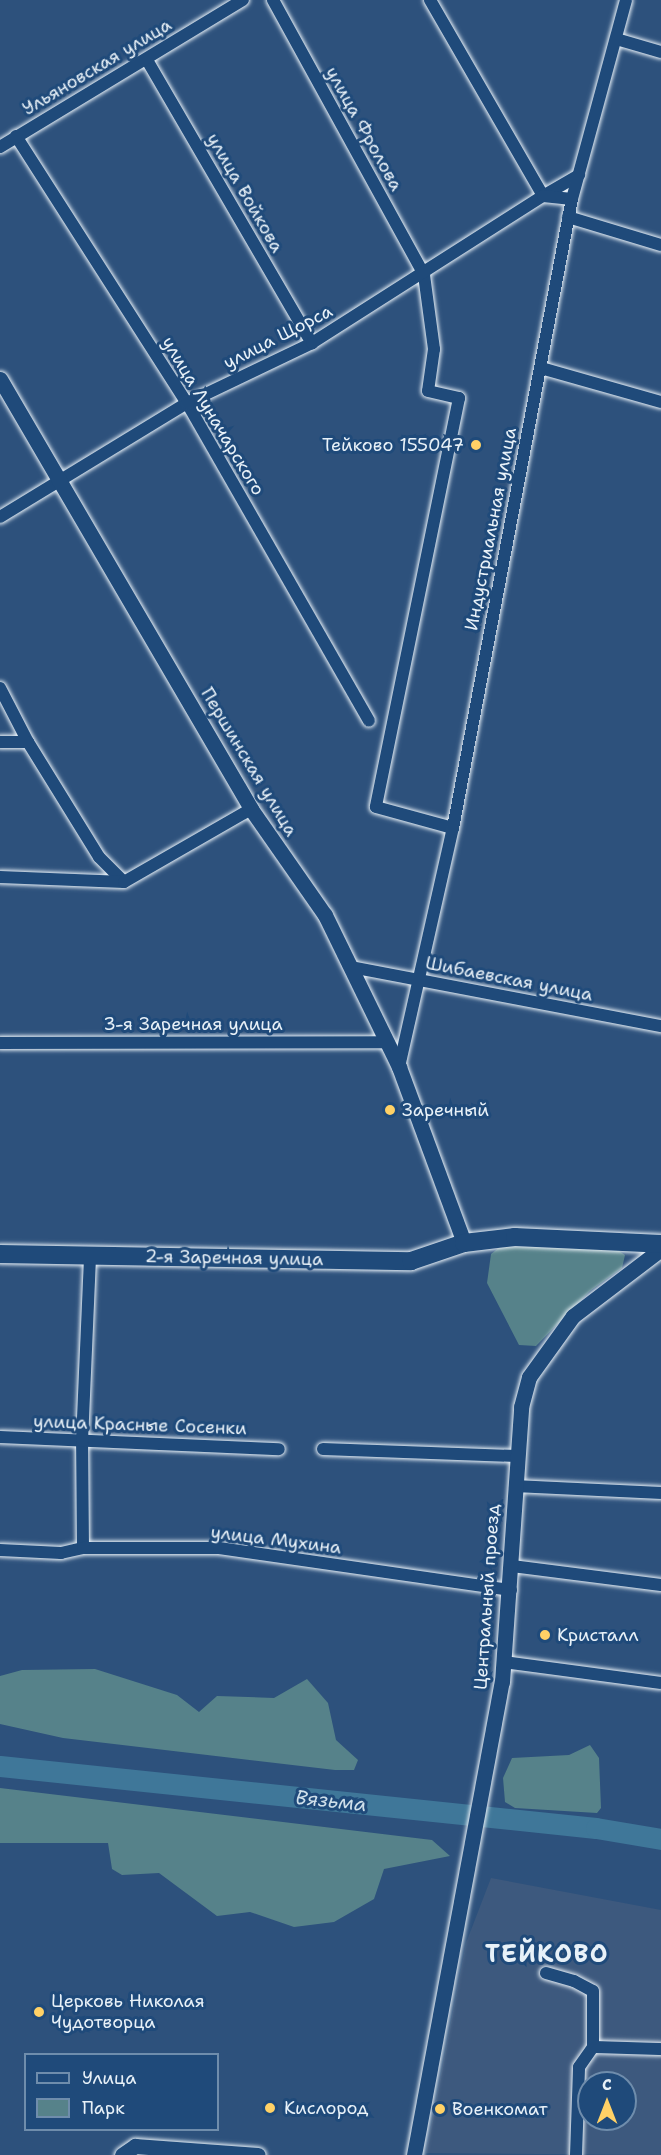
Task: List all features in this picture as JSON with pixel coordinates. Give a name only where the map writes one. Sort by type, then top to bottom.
[{"type":"main road","name":"2-я Заречная улица","points":[[0,1254],[411,1261],[464,1243],[515,1236],[661,1244]]},
{"type":"street","name":"Ульяновская улица","points":[[0,147],[243,0]]},
{"type":"street","name":"улица Фролова","points":[[273,0],[424,275]]},
{"type":"street","points":[[430,0],[543,196],[572,199]]},
{"type":"street","name":"Индустриальная улица","points":[[399,1067],[453,828],[568,217],[626,0]]},
{"type":"street","points":[[616,39],[661,52]]},
{"type":"street","name":"улица Войкова","points":[[147,60],[312,343]]},
{"type":"street","name":"улица Луначарского","points":[[16,136],[187,403],[369,721]]},
{"type":"street","name":"улица Щорса","points":[[0,517],[187,403],[312,343],[424,275],[543,196],[579,175]]},
{"type":"street","points":[[568,217],[661,245]]},
{"type":"street","points":[[424,275],[434,349],[428,391],[459,398],[376,807],[453,828]]},
{"type":"street","points":[[541,368],[661,402]]},
{"type":"street","name":"Першинская улица","points":[[0,379],[62,480],[251,809],[325,915],[399,1067],[464,1243]]},
{"type":"street","points":[[0,688],[28,742],[99,857],[124,882]]},
{"type":"street","points":[[0,742],[28,742]]},
{"type":"street","points":[[0,878],[124,882],[251,809]]},
{"type":"street","name":"Шибаевская улица","points":[[351,967],[661,1026]]},
{"type":"street","name":"3-я Заречная улица","points":[[0,1043],[386,1042]]},
{"type":"street","points":[[626,1272],[632,1255],[630,1242]]},
{"type":"street","name":"Центральный проезд","points":[[414,2155],[470,1866],[481,1788],[504,1662],[511,1590],[521,1407],[529,1377],[545,1350],[573,1316],[626,1272],[661,1249]]},
{"type":"street","points":[[83,1548],[82,1441],[90,1256]]},
{"type":"street","name":"улица Красные Сосенки","points":[[0,1437],[279,1449]]},
{"type":"street","points":[[323,1449],[518,1456]]},
{"type":"street","points":[[515,1486],[661,1493]]},
{"type":"street","name":"улица Мухина","points":[[0,1550],[61,1553],[83,1548],[219,1548],[511,1590]]},
{"type":"street","points":[[512,1566],[661,1585]]},
{"type":"street","points":[[504,1662],[661,1683]]},
{"type":"street","points":[[546,1973],[574,1981],[593,1991],[594,2047],[579,2067],[576,2155]]},
{"type":"street","points":[[594,2047],[661,2049]]},
{"type":"street","points":[[125,2152],[135,2146],[258,2155]]},
{"type":"shaded area","points":[[491,1878],[661,1910],[661,2155],[426,2153],[466,1943]]},
{"type":"green space","points":[[501,1246],[616,1249],[625,1255],[622,1268],[590,1291],[536,1346],[519,1345],[487,1283],[491,1254]]},
{"type":"green space","points":[[95,1669],[177,1695],[199,1712],[217,1696],[274,1698],[307,1679],[328,1703],[336,1740],[358,1760],[354,1770],[335,1770],[63,1738],[0,1724],[0,1676],[22,1670]]},
{"type":"green space","points":[[590,1745],[599,1758],[601,1808],[597,1813],[515,1808],[505,1802],[503,1778],[512,1758],[569,1755]]},
{"type":"green space","points":[[0,1788],[432,1840],[450,1856],[384,1869],[374,1899],[334,1922],[294,1927],[250,1912],[217,1916],[159,1873],[122,1875],[112,1869],[108,1843],[0,1843]]},
{"type":"waterway","name":"Вязьма","points":[[0,1766],[596,1828],[661,1839]]},
{"type":"place","name":"Тейково 155047","points":[[476,445]]},
{"type":"place","name":"Заречный","points":[[390,1110]]},
{"type":"place","name":"Кристалл","points":[[545,1635]]},
{"type":"place","name":"Церковь Николая Чудотворца","points":[[39,2012]]},
{"type":"place","name":"Кислород","points":[[270,2108]]},
{"type":"place","name":"Военкомат","points":[[440,2109]]},
{"type":"district","name":"ТЕЙКОВО","points":[[547,1955]]}]
